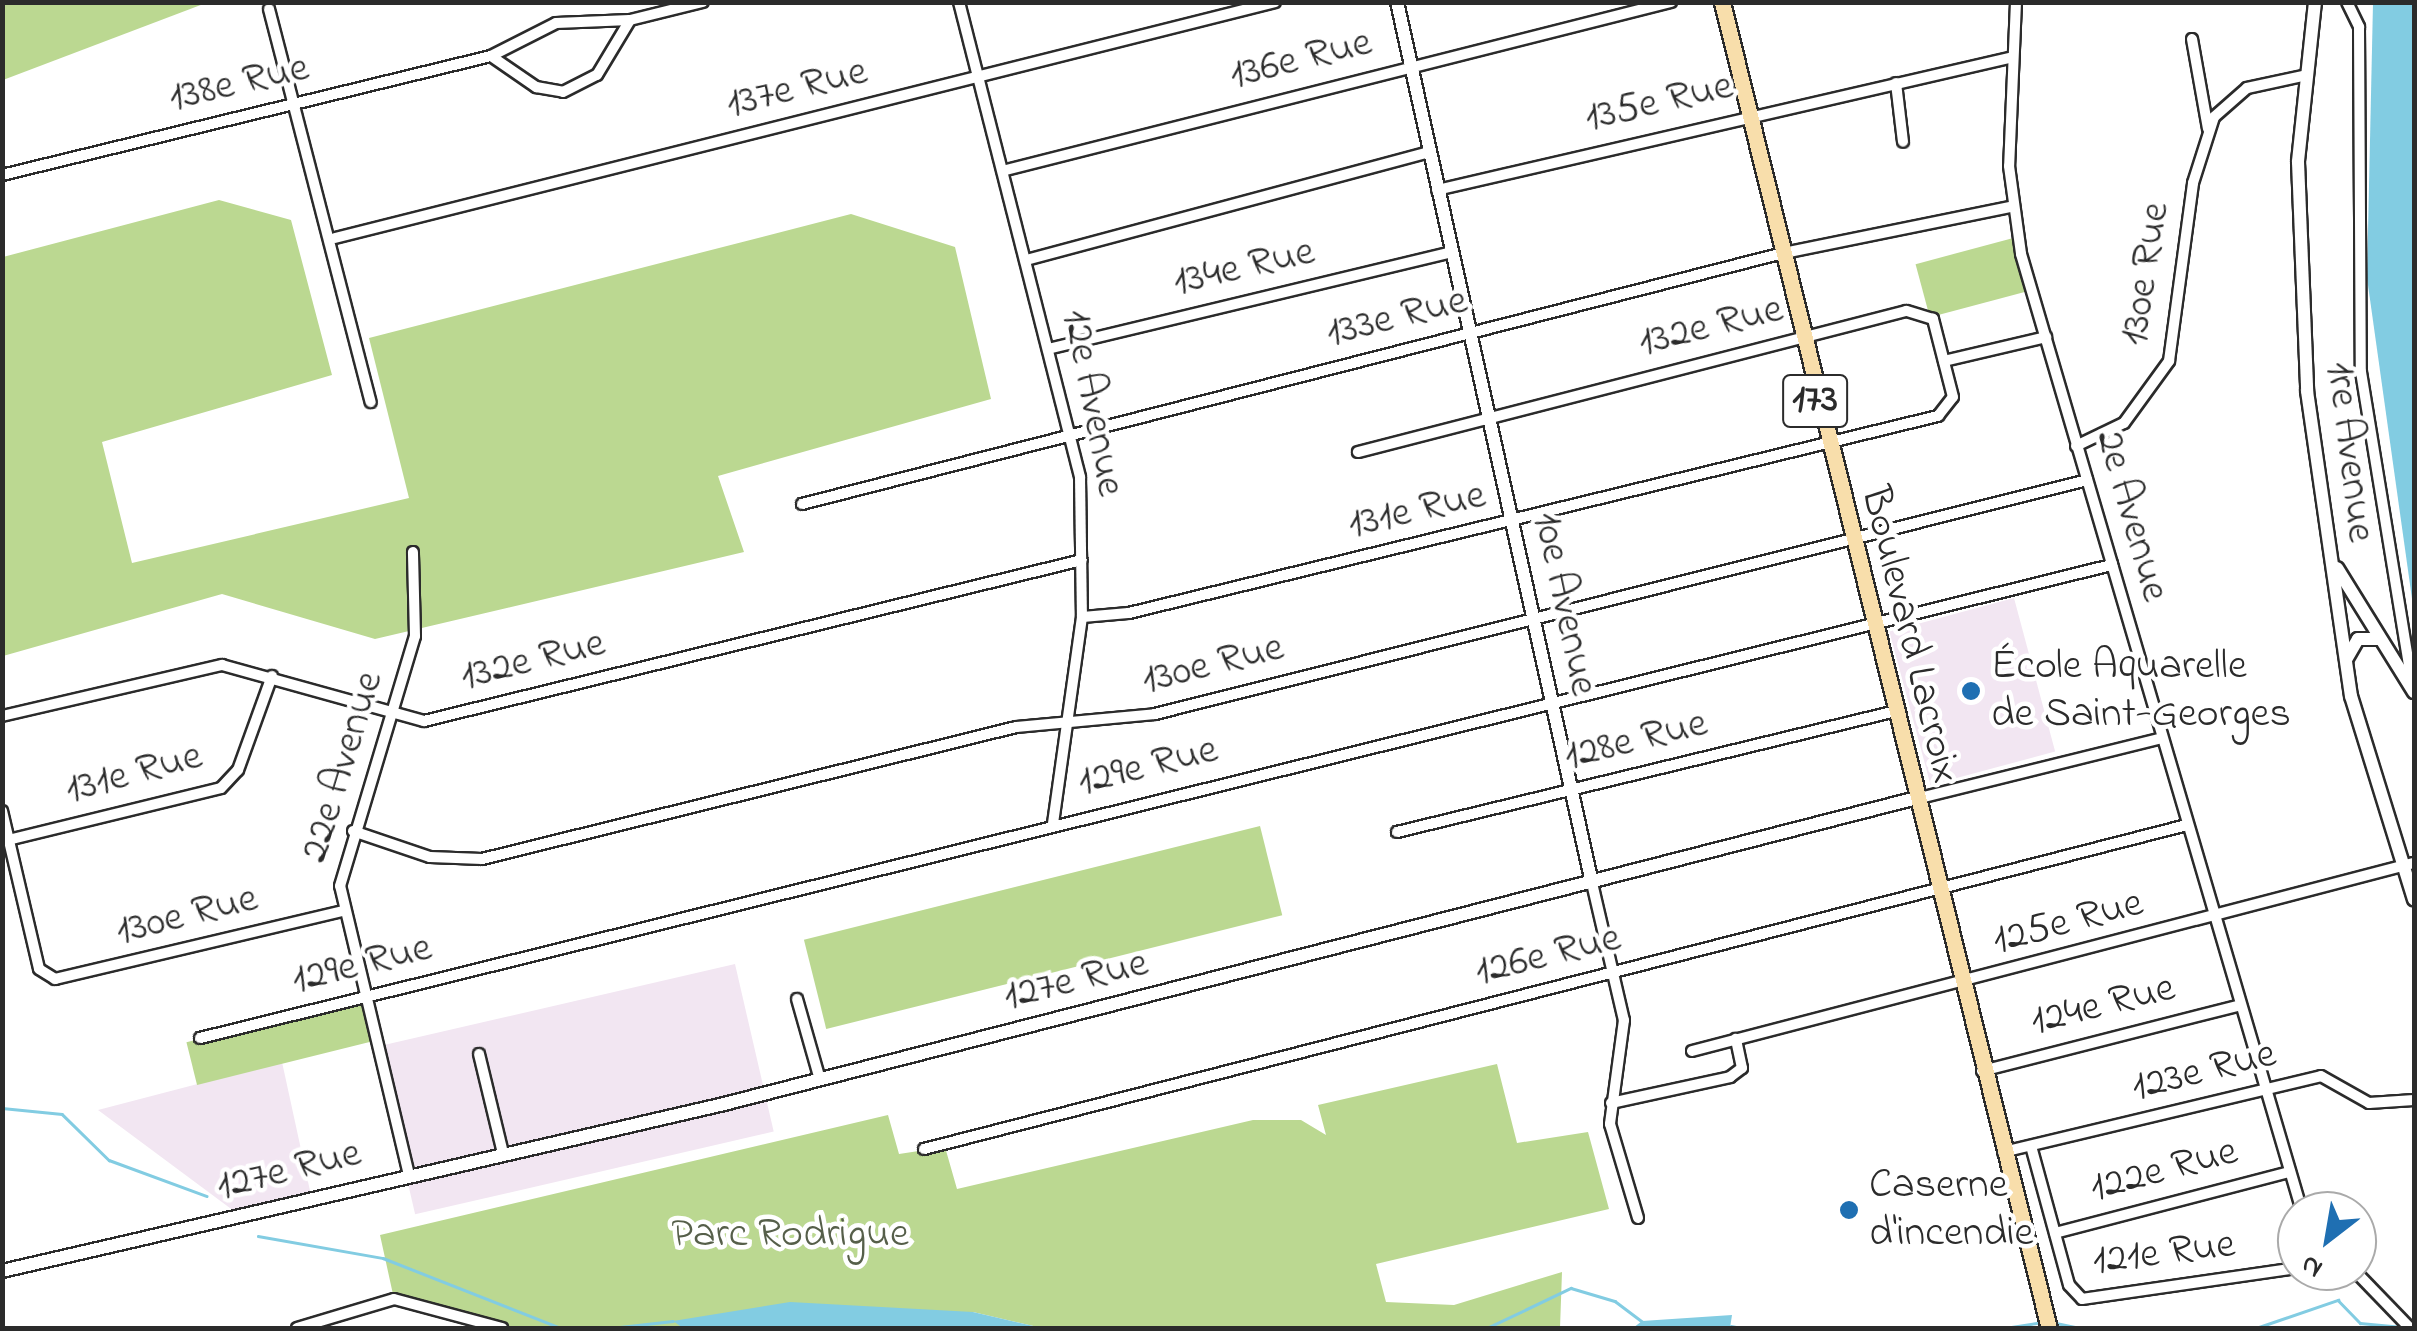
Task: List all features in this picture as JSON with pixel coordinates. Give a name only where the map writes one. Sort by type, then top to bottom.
[{"type":"main road","name":"Boulevard Lacroix","points":[[1722,2],[1744,116],[2048,1328]]},
{"type":"street","name":"138e Rue","points":[[2,174],[491,56],[556,22],[630,20],[702,2]]},
{"type":"street","name":"12e Avenue","points":[[959,2],[1074,435],[1082,617],[1054,824]]},
{"type":"street","name":"137e Rue","points":[[335,238],[1275,2]]},
{"type":"street","name":"10e Avenue","points":[[1397,2],[1551,702],[1616,972],[1624,1036],[1611,1103],[1638,1218]]},
{"type":"street","name":"136e Rue","points":[[1006,170],[1671,2]]},
{"type":"street","name":"2e Avenue","points":[[2016,2],[2011,207],[2076,446],[2296,1191]]},
{"type":"street","name":"1re Avenue","points":[[2315,2],[2307,75],[2301,329],[2346,660],[2410,864],[2414,899]]},
{"type":"street","points":[[2346,2],[2359,27],[2354,277],[2361,372],[2413,686]]},
{"type":"street","points":[[269,10],[335,238],[371,402]]},
{"type":"street","points":[[491,56],[536,87],[563,92],[597,75],[630,20]]},
{"type":"street","name":"130e Rue","points":[[2076,446],[2124,423],[2169,361],[2208,130],[2192,39]]},
{"type":"street","name":"135e Rue","points":[[1437,190],[1744,116],[2013,57]]},
{"type":"street","points":[[2208,130],[2247,88],[2307,75]]},
{"type":"street","points":[[1896,83],[1903,142]]},
{"type":"street","points":[[1030,259],[1429,152]]},
{"type":"street","name":"133e Rue","points":[[802,504],[1779,254],[2011,207]]},
{"type":"street","name":"134e Rue","points":[[1052,348],[1452,252]]},
{"type":"street","name":"132e Rue","points":[[1358,452],[1488,416],[1923,310],[1944,362]]},
{"type":"street","points":[[1944,362],[2046,338]]},
{"type":"street","name":"131e Rue","points":[[1082,617],[1514,521],[1944,413],[1954,397],[1944,362]]},
{"type":"street","name":"130e Rue","points":[[353,831],[430,857],[482,859],[996,731],[1154,714],[2087,480]]},
{"type":"street","points":[[2328,547],[2381,640],[2413,686]]},
{"type":"street","name":"22e Avenue","points":[[409,1175],[343,911],[353,831],[417,624],[413,552]]},
{"type":"street","name":"132e Rue","points":[[2,716],[205,667],[272,676],[391,715],[433,720],[1082,560]]},
{"type":"street","name":"129e Rue","points":[[200,1038],[2112,565]]},
{"type":"street","points":[[2346,660],[2358,639],[2381,640]]},
{"type":"street","name":"131e Rue","points":[[5,841],[221,788],[238,770],[272,676]]},
{"type":"street","name":"128e Rue","points":[[1397,832],[1892,712]]},
{"type":"street","name":"127e Rue","points":[[2,1270],[820,1080],[2162,738]]},
{"type":"street","points":[[2,812],[5,841]]},
{"type":"street","name":"126e Rue","points":[[924,1149],[2187,825]]},
{"type":"street","name":"130e Rue","points":[[5,841],[46,976],[343,911]]},
{"type":"street","name":"125e Rue","points":[[1692,1052],[2410,864]]},
{"type":"street","points":[[797,999],[820,1080]]},
{"type":"street","name":"124e Rue","points":[[1982,1071],[2240,1005]]},
{"type":"street","points":[[1611,1103],[1730,1077],[1742,1068],[1736,1040]]},
{"type":"street","points":[[479,1054],[503,1154]]},
{"type":"street","name":"123e Rue","points":[[2003,1152],[2321,1076],[2370,1103],[2414,1100]]},
{"type":"street","name":"121e Rue","points":[[2031,1146],[2056,1233],[2082,1299],[2277,1271]]},
{"type":"street","name":"122e Rue","points":[[2056,1233],[2290,1172]]},
{"type":"street","points":[[2374,1291],[2409,1327]]},
{"type":"street","points":[[297,1328],[394,1299],[502,1328]]},
{"type":"shaded area","name":"École Aquarelle de Saint-Georges","points":[[2014,598],[2055,752],[1931,785],[1889,631]]},
{"type":"shaded area","points":[[735,964],[774,1132],[415,1214],[376,1047]]},
{"type":"shaded area","points":[[282,1062],[312,1200],[242,1217],[98,1110]]},
{"type":"green space","points":[[3,2],[206,2],[206,3],[3,80]]},
{"type":"green space","points":[[219,200],[291,220],[332,375],[102,442],[132,563],[409,498],[369,338],[851,214],[955,247],[991,399],[718,476],[744,552],[375,639],[222,594],[3,656],[3,257]]},
{"type":"green space","points":[[2017,237],[2031,290],[1930,317],[1916,264]]},
{"type":"green space","points":[[1260,826],[1282,915],[826,1029],[804,940]]},
{"type":"green space","points":[[364,998],[375,1041],[197,1085],[186,1042]]},
{"type":"green space","name":"Parc Rodrigue","points":[[1497,1064],[1517,1143],[1588,1132],[1609,1209],[1376,1264],[1386,1302],[1454,1305],[1562,1272],[1560,1328],[1042,1328],[973,1312],[879,1313],[876,1328],[502,1328],[394,1299],[380,1235],[888,1115],[899,1154],[945,1147],[957,1189],[1253,1120],[1301,1120],[1326,1135],[1318,1105]]},
{"type":"water","points":[[2373,3],[2414,3],[2414,613],[2367,278]]},
{"type":"water","points":[[790,1302],[973,1312],[1042,1328],[683,1328],[673,1321]]},
{"type":"water","points":[[1732,1315],[1730,1328],[1633,1328],[1642,1321]]},
{"type":"waterway","points":[[2,1108],[62,1114],[109,1160],[207,1196]]},
{"type":"waterway","points":[[258,1236],[383,1258],[561,1328]]},
{"type":"waterway","points":[[1487,1328],[1571,1288],[1615,1301],[1642,1321]]},
{"type":"waterway","points":[[2256,1328],[2338,1300],[2360,1323],[2402,1327]]},
{"type":"waterway","points":[[611,1328],[673,1321]]},
{"type":"waterway","points":[[2005,1328],[2043,1322]]},
{"type":"waterway","points":[[2056,1323],[2080,1328]]},
{"type":"waterway","points":[[1731,1326],[1741,1328]]},
{"type":"place","name":"École Aquarelle de Saint-Georges","points":[[1971,691]]},
{"type":"place","name":"Caserne d'incendie","points":[[1849,1210]]}]
